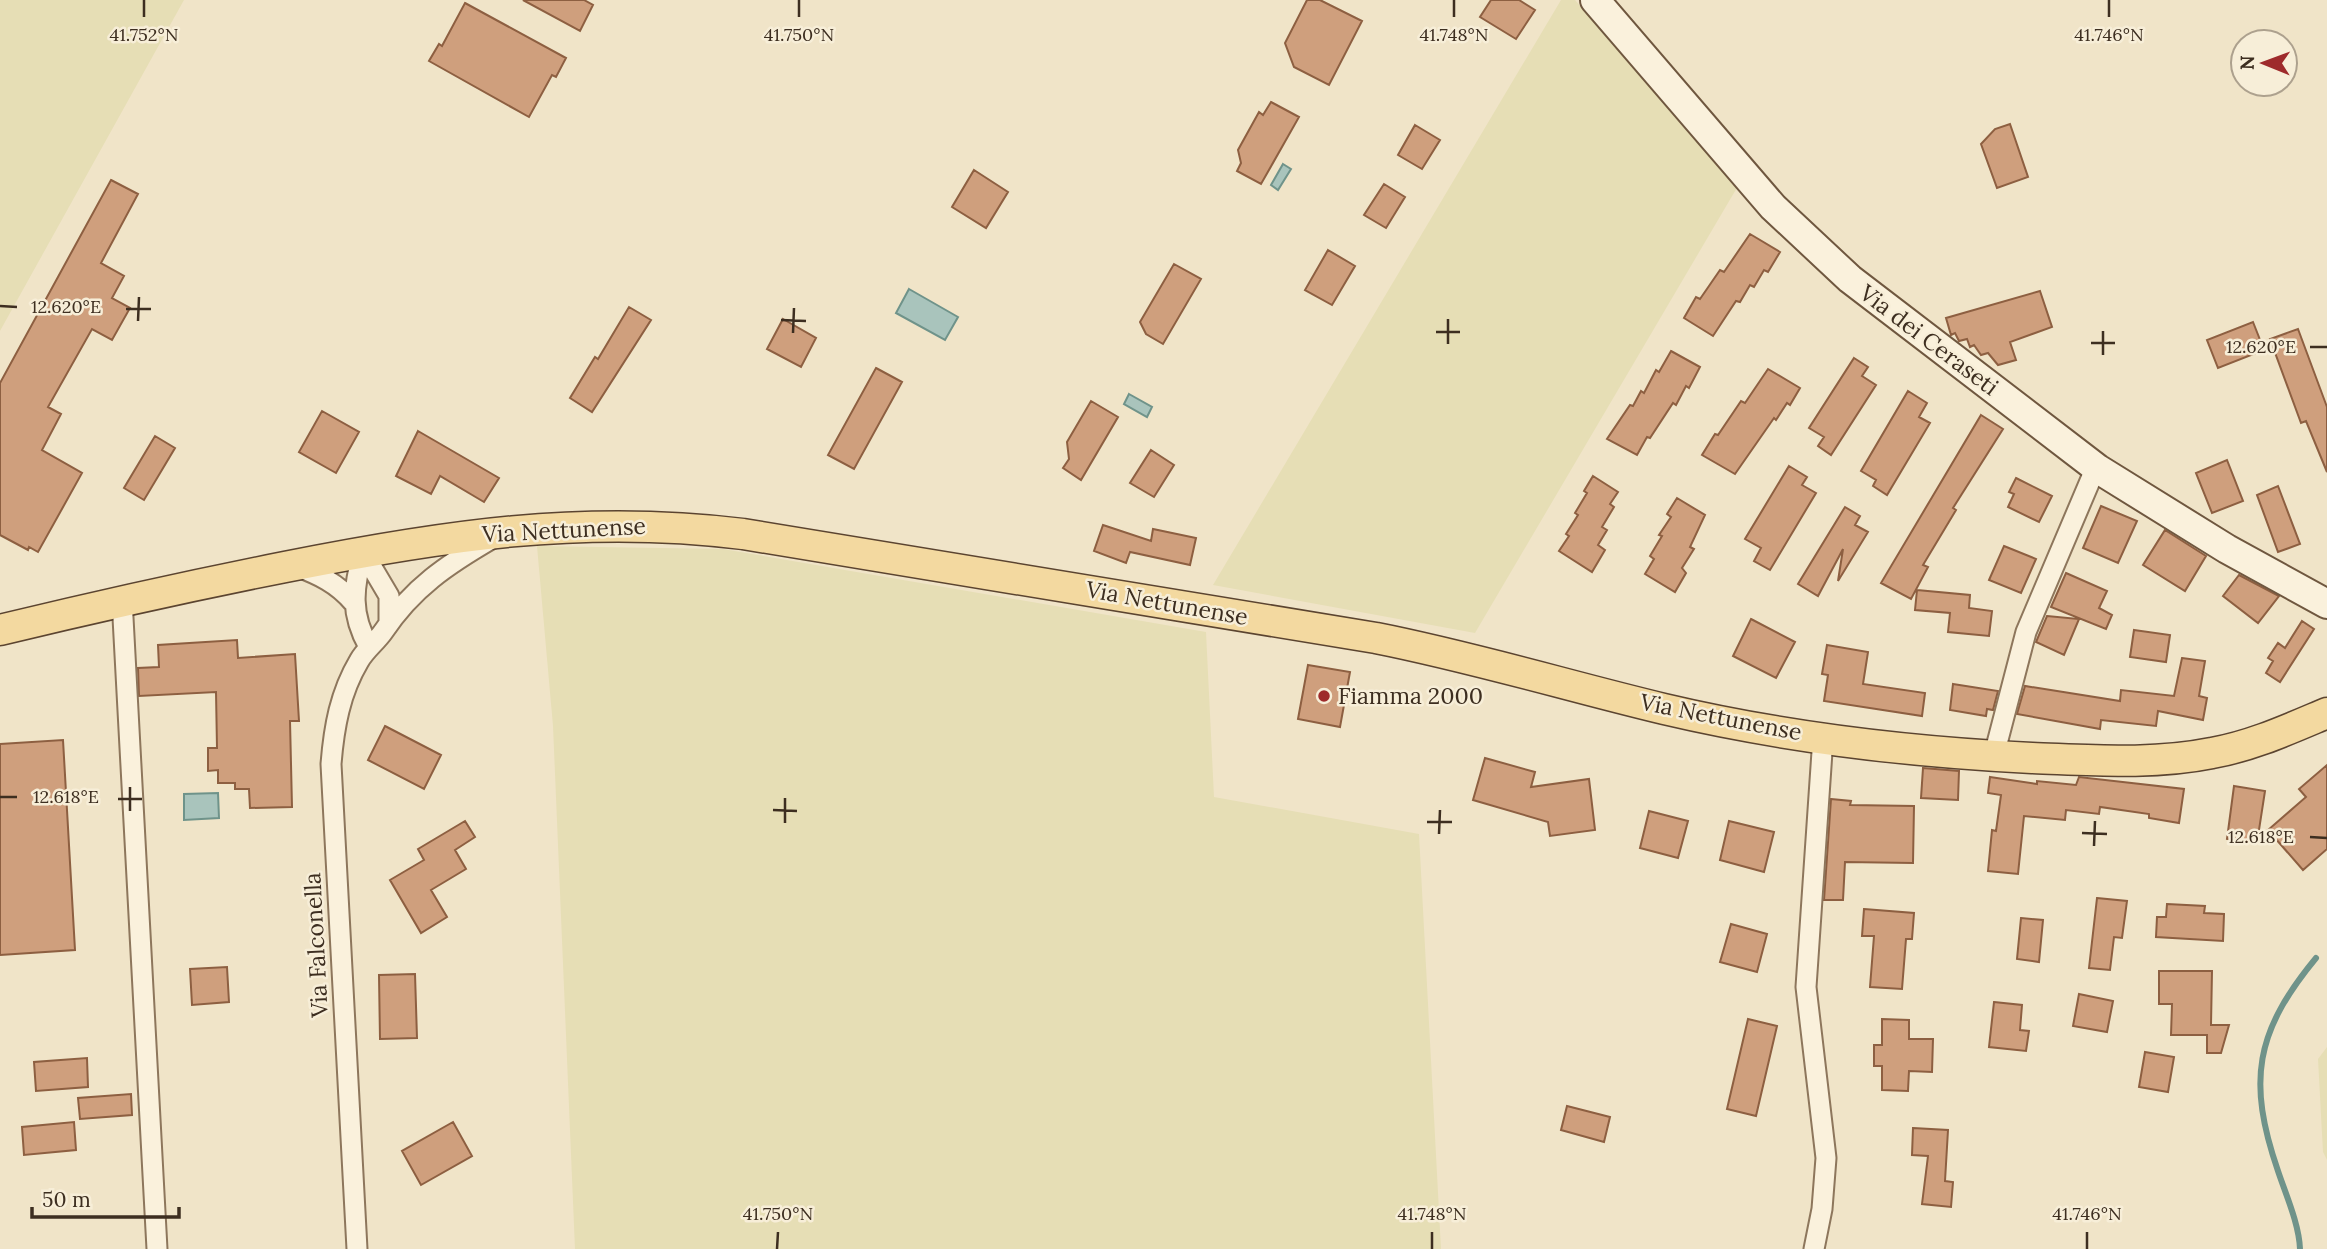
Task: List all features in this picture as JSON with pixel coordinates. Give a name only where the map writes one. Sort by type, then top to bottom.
[{"type":"main road","name":"Via Nettunense","points":[[0,630],[122,599],[363,552],[506,531],[592,524],[668,526],[743,534],[1376,638],[1466,657],[1666,709],[1823,737],[1994,755],[2083,760],[2191,757],[2252,743],[2327,713]]},
{"type":"street","name":"Via dei Ceraseti","points":[[1594,0],[1773,207],[1818,252],[1881,304],[2096,467],[2227,549],[2327,604]]},
{"type":"street","points":[[1994,755],[2011,678],[2026,632],[2096,467]]},
{"type":"street","name":"Via Falconella","points":[[357,1249],[331,764],[333,729],[341,699],[359,660],[416,589],[440,570],[506,531]]},
{"type":"street","points":[[363,552],[353,602],[360,631],[369,647]]},
{"type":"street","points":[[363,552],[389,596],[389,620]]},
{"type":"street","points":[[295,565],[341,588],[353,602]]},
{"type":"street","points":[[122,599],[157,1249]]},
{"type":"street","points":[[1814,1249],[1823,1200],[1826,1158],[1807,987],[1823,737]]},
{"type":"shaded area","points":[[0,0],[184,0],[0,331]]},
{"type":"shaded area","points":[[1561,0],[1575,0],[1738,186],[1475,633],[1213,585]]},
{"type":"shaded area","points":[[537,546],[723,549],[1206,632],[1214,797],[1419,834],[1441,1249],[575,1249],[553,726]]},
{"type":"shaded area","points":[[2327,1047],[2327,1160],[2323,1152],[2318,1059]]},
{"type":"water","points":[[1283,164],[1291,169],[1278,190],[1271,185]]},
{"type":"water","points":[[909,289],[958,317],[945,340],[896,313]]},
{"type":"water","points":[[1129,394],[1152,407],[1147,417],[1124,404]]},
{"type":"water","points":[[218,793],[219,818],[184,820],[184,794]]},
{"type":"building","points":[[523,0],[584,0],[593,5],[580,31]]},
{"type":"building","points":[[1307,0],[1320,0],[1362,21],[1329,85],[1294,67],[1285,43]]},
{"type":"building","points":[[1491,0],[1519,0],[1535,10],[1516,39],[1480,17]]},
{"type":"building","points":[[465,3],[566,58],[556,77],[552,75],[529,117],[429,61],[439,44],[442,46]]},
{"type":"building","points":[[1271,102],[1299,117],[1261,184],[1237,171],[1241,163],[1238,150],[1259,112],[1263,115]]},
{"type":"building","points":[[2010,124],[2028,177],[1997,188],[1981,144],[1995,129]]},
{"type":"building","points":[[1415,125],[1440,140],[1422,169],[1398,155]]},
{"type":"building","points":[[974,170],[1008,192],[986,228],[952,207]]},
{"type":"building","points":[[111,180],[138,194],[101,263],[124,276],[112,298],[130,308],[112,340],[92,329],[48,407],[61,414],[42,450],[82,473],[38,552],[29,547],[28,550],[0,535],[0,383]]},
{"type":"building","points":[[1384,184],[1405,197],[1386,228],[1364,215]]},
{"type":"building","points":[[1750,234],[1780,252],[1768,272],[1764,270],[1754,287],[1750,285],[1740,302],[1736,301],[1713,336],[1684,318],[1696,297],[1700,299],[1720,270],[1724,272]]},
{"type":"building","points":[[1328,250],[1355,266],[1332,305],[1305,290]]},
{"type":"building","points":[[1174,264],[1201,279],[1163,344],[1146,334],[1140,322]]},
{"type":"building","points":[[2040,291],[2052,327],[2010,342],[2016,360],[1998,365],[1988,353],[1981,355],[1974,345],[1970,347],[1967,339],[1959,341],[1955,333],[1951,335],[1946,318]]},
{"type":"building","points":[[629,307],[651,320],[592,412],[570,398],[595,357],[598,359]]},
{"type":"building","points":[[783,319],[816,338],[801,367],[767,349]]},
{"type":"building","points":[[2253,322],[2264,350],[2218,368],[2207,340]]},
{"type":"building","points":[[2298,329],[2327,407],[2327,472],[2306,421],[2301,423],[2270,339]]},
{"type":"building","points":[[1671,351],[1700,367],[1689,388],[1686,386],[1676,405],[1673,403],[1637,455],[1607,439],[1630,405],[1633,406],[1641,391],[1644,393],[1656,370],[1659,372]]},
{"type":"building","points":[[1854,358],[1868,367],[1862,376],[1876,385],[1831,455],[1818,446],[1824,437],[1809,428]]},
{"type":"building","points":[[876,368],[902,382],[854,469],[828,455]]},
{"type":"building","points":[[1768,369],[1800,388],[1790,405],[1787,403],[1776,420],[1774,418],[1735,474],[1702,455],[1715,434],[1718,435],[1741,401],[1745,403]]},
{"type":"building","points":[[1908,391],[1927,403],[1919,417],[1930,423],[1887,495],[1873,486],[1876,480],[1861,471]]},
{"type":"building","points":[[1091,401],[1118,417],[1081,480],[1063,468],[1069,459],[1067,442]]},
{"type":"building","points":[[322,411],[359,432],[336,473],[299,452]]},
{"type":"building","points":[[1981,415],[2003,429],[1953,508],[1956,510],[1923,565],[1928,567],[1911,599],[1881,583]]},
{"type":"building","points":[[418,431],[499,478],[484,502],[440,476],[431,494],[396,476]]},
{"type":"building","points":[[155,436],[175,448],[144,500],[124,488]]},
{"type":"building","points":[[1151,450],[1174,465],[1154,497],[1130,483]]},
{"type":"building","points":[[2227,460],[2243,501],[2212,513],[2196,473]]},
{"type":"building","points":[[1789,466],[1807,477],[1802,485],[1816,493],[1770,570],[1754,561],[1761,548],[1745,539]]},
{"type":"building","points":[[1593,476],[1618,492],[1610,504],[1614,507],[1602,527],[1607,530],[1598,545],[1605,550],[1592,572],[1559,551],[1569,536],[1566,534],[1578,515],[1575,513]]},
{"type":"building","points":[[2016,478],[2052,496],[2039,522],[2008,507],[2014,494],[2009,492]]},
{"type":"building","points":[[2278,486],[2300,544],[2278,552],[2257,495]]},
{"type":"building","points":[[1677,498],[1705,515],[1690,547],[1694,549],[1682,568],[1686,573],[1675,592],[1645,574],[1654,559],[1650,556],[1662,536],[1659,535],[1671,517],[1667,514]]},
{"type":"building","points":[[2101,506],[2137,521],[2118,563],[2083,548]]},
{"type":"building","points":[[1845,507],[1860,516],[1855,525],[1868,532],[1838,581],[1843,549],[1818,596],[1798,584]]},
{"type":"building","points":[[1103,525],[1151,541],[1153,529],[1196,538],[1190,565],[1130,552],[1126,563],[1094,551]]},
{"type":"building","points":[[2165,530],[2206,556],[2185,591],[2143,565]]},
{"type":"building","points":[[2004,546],[2036,559],[2021,593],[1989,580]]},
{"type":"building","points":[[2066,573],[2107,591],[2099,608],[2112,615],[2106,629],[2051,607]]},
{"type":"building","points":[[2239,575],[2279,596],[2258,623],[2223,596]]},
{"type":"building","points":[[1917,590],[1970,595],[1969,608],[1992,611],[1989,636],[1948,632],[1950,613],[1915,610]]},
{"type":"building","points":[[2047,616],[2079,619],[2064,655],[2036,642]]},
{"type":"building","points":[[1751,619],[1795,642],[1776,678],[1733,656]]},
{"type":"building","points":[[2302,621],[2314,629],[2280,682],[2266,673],[2273,661],[2268,658],[2278,643],[2285,648]]},
{"type":"building","points":[[2134,630],[2170,635],[2166,662],[2130,657]]},
{"type":"building","points":[[237,640],[238,658],[295,654],[299,721],[290,721],[292,807],[250,808],[249,789],[235,789],[235,783],[218,783],[218,770],[208,771],[208,748],[217,748],[216,692],[139,696],[138,668],[159,667],[158,645]]},
{"type":"building","points":[[1827,645],[1868,652],[1863,684],[1925,693],[1922,716],[1824,701],[1828,675],[1822,674]]},
{"type":"building","points":[[2182,658],[2205,661],[2199,696],[2207,698],[2203,720],[2158,711],[2156,726],[2101,720],[2100,729],[2017,714],[2025,686],[2120,701],[2121,690],[2174,696]]},
{"type":"building","name":"Fiamma 2000","points":[[1308,665],[1350,672],[1340,727],[1298,719]]},
{"type":"building","points":[[1953,684],[1998,691],[1993,710],[1987,709],[1986,716],[1950,710]]},
{"type":"building","points":[[385,726],[441,755],[424,789],[368,760]]},
{"type":"building","points":[[63,740],[75,950],[0,955],[0,744]]},
{"type":"building","points":[[1485,758],[1535,772],[1531,787],[1589,779],[1595,830],[1550,836],[1548,822],[1473,800]]},
{"type":"building","points":[[2327,765],[2327,849],[2303,870],[2268,830],[2306,797],[2299,789]]},
{"type":"building","points":[[1923,768],[1959,771],[1958,800],[1921,798]]},
{"type":"building","points":[[1990,777],[2037,784],[2037,781],[2076,785],[2079,777],[2184,789],[2179,823],[2149,818],[2149,814],[2100,807],[2099,814],[2066,810],[2065,820],[2024,816],[2018,874],[1988,871],[1992,830],[1996,831],[2001,795],[1988,793]]},
{"type":"building","points":[[2234,786],[2265,791],[2257,843],[2227,839]]},
{"type":"building","points":[[1831,799],[1851,801],[1850,805],[1914,806],[1913,863],[1845,862],[1843,900],[1824,900]]},
{"type":"building","points":[[1649,811],[1688,821],[1678,858],[1640,848]]},
{"type":"building","points":[[465,821],[475,837],[455,850],[466,869],[431,890],[447,917],[421,933],[390,880],[424,860],[418,849]]},
{"type":"building","points":[[1729,821],[1774,832],[1764,872],[1720,860]]},
{"type":"building","points":[[2097,898],[2127,901],[2122,938],[2114,937],[2110,970],[2089,968]]},
{"type":"building","points":[[2167,904],[2205,906],[2204,913],[2224,914],[2223,941],[2156,937],[2157,917],[2166,917]]},
{"type":"building","points":[[1864,909],[1914,913],[1912,939],[1906,939],[1902,989],[1870,987],[1874,936],[1862,936]]},
{"type":"building","points":[[2021,918],[2043,920],[2039,962],[2017,959]]},
{"type":"building","points":[[1731,924],[1767,934],[1757,972],[1720,962]]},
{"type":"building","points":[[227,967],[229,1002],[192,1005],[190,969]]},
{"type":"building","points":[[2159,971],[2212,971],[2211,1025],[2229,1025],[2221,1053],[2207,1053],[2207,1035],[2171,1035],[2172,1004],[2159,1004]]},
{"type":"building","points":[[415,974],[417,1038],[380,1039],[379,975]]},
{"type":"building","points":[[2079,994],[2113,1001],[2107,1032],[2073,1026]]},
{"type":"building","points":[[1994,1002],[2022,1005],[2020,1030],[2029,1031],[2026,1051],[1989,1047]]},
{"type":"building","points":[[1748,1019],[1777,1026],[1756,1116],[1727,1109]]},
{"type":"building","points":[[1882,1019],[1909,1020],[1909,1039],[1933,1039],[1932,1072],[1909,1071],[1908,1091],[1882,1090],[1882,1066],[1874,1066],[1874,1045],[1882,1045]]},
{"type":"building","points":[[2145,1052],[2174,1057],[2168,1092],[2139,1087]]},
{"type":"building","points":[[87,1058],[88,1087],[36,1091],[34,1062]]},
{"type":"building","points":[[131,1094],[132,1115],[80,1119],[78,1098]]},
{"type":"building","points":[[1567,1106],[1610,1117],[1604,1142],[1561,1130]]},
{"type":"building","points":[[74,1122],[76,1150],[24,1155],[22,1127]]},
{"type":"building","points":[[453,1122],[472,1156],[421,1185],[402,1151]]},
{"type":"building","points":[[1913,1128],[1948,1130],[1945,1181],[1953,1182],[1951,1207],[1922,1204],[1928,1156],[1912,1155]]},
{"type":"waterway","points":[[2300,1249],[2295,1220],[2268,1139],[2260,1084],[2262,1058],[2269,1034],[2280,1010],[2316,958]]},
{"type":"place","name":"Fiamma 2000","points":[[1324,696]]}]
